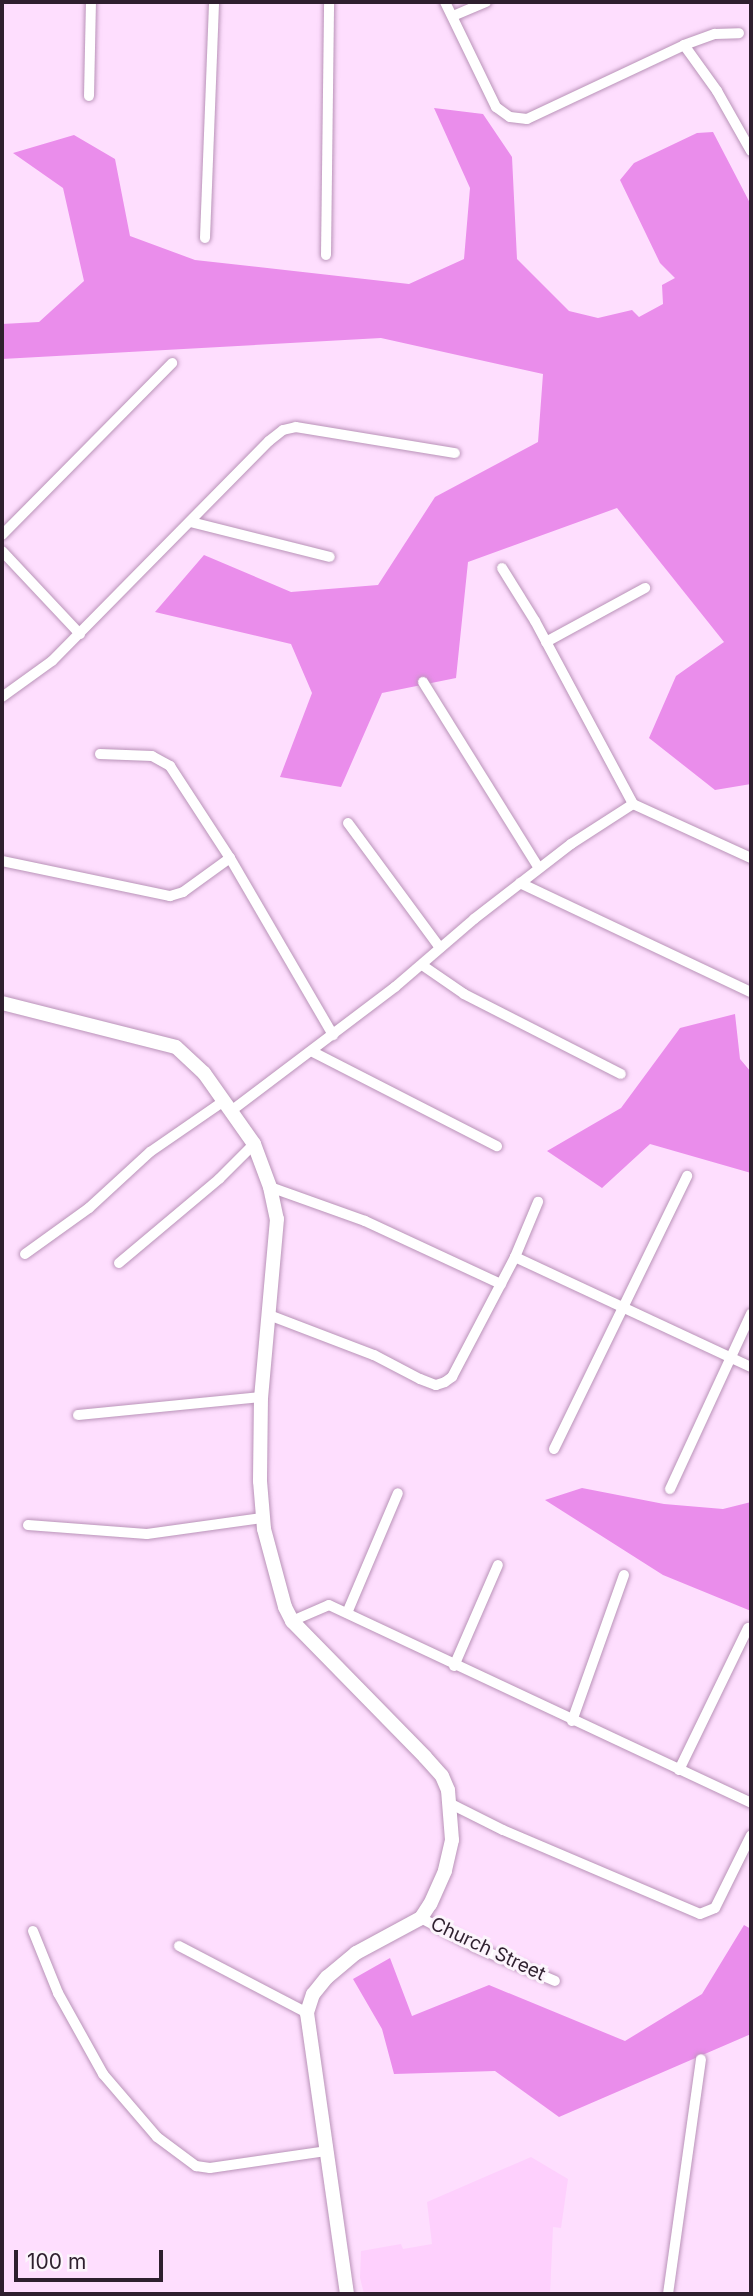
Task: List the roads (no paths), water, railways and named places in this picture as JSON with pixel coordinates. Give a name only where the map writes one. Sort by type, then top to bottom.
[{"type":"street","points":[[89,96],[92,2]]},
{"type":"street","points":[[205,238],[214,2]]},
{"type":"street","points":[[326,255],[329,2]]},
{"type":"street","points":[[445,2],[496,107],[510,117],[527,119],[684,45],[715,34],[739,33]]},
{"type":"street","points":[[453,16],[486,2]]},
{"type":"street","points":[[684,45],[717,91],[751,151]]},
{"type":"street","points":[[2,535],[172,363]]},
{"type":"street","points":[[2,697],[52,661],[269,441],[283,430],[296,427],[455,453]]},
{"type":"street","points":[[191,522],[330,557]]},
{"type":"street","points":[[2,551],[80,634]]},
{"type":"street","points":[[502,568],[546,642],[633,804],[751,858]]},
{"type":"street","points":[[546,642],[645,588]]},
{"type":"street","points":[[423,682],[539,868]]},
{"type":"street","points":[[100,754],[152,756],[170,766],[230,858],[333,1035]]},
{"type":"street","points":[[25,1254],[89,1208],[150,1152],[228,1106],[311,1051],[422,965],[570,844],[633,804]]},
{"type":"street","points":[[348,823],[440,948]]},
{"type":"street","points":[[2,861],[170,896],[183,892],[230,858]]},
{"type":"street","points":[[520,883],[751,992]]},
{"type":"street","points":[[422,965],[464,993],[621,1074]]},
{"type":"street","points":[[2,1003],[176,1047],[204,1073],[254,1144],[270,1187],[277,1219],[261,1397],[262,1518],[285,1607],[292,1621],[442,1776],[451,1804],[452,1840],[445,1871],[421,1918],[356,1953],[327,1977],[313,1994],[307,2013],[347,2294]]},
{"type":"street","points":[[311,1051],[497,1146]]},
{"type":"street","points":[[119,1264],[219,1179],[254,1144]]},
{"type":"street","points":[[554,1449],[687,1176]]},
{"type":"street","points":[[270,1187],[365,1221],[501,1283]]},
{"type":"street","points":[[269,1315],[374,1355],[436,1385],[452,1377],[514,1257],[538,1202]]},
{"type":"street","points":[[514,1257],[623,1305],[751,1367]]},
{"type":"street","points":[[670,1489],[751,1314]]},
{"type":"street","points":[[78,1415],[261,1397]]},
{"type":"street","points":[[346,1613],[398,1493]]},
{"type":"street","points":[[28,1525],[147,1534],[262,1518]]},
{"type":"street","points":[[454,1666],[498,1565]]},
{"type":"street","points":[[572,1721],[624,1575]]},
{"type":"street","points":[[292,1621],[329,1605],[454,1666],[751,1803]]},
{"type":"street","points":[[679,1770],[748,1628]]},
{"type":"street","points":[[451,1804],[503,1830],[700,1914],[715,1908],[751,1835]]},
{"type":"street","name":"Church Street","points":[[421,1918],[473,1946],[555,1981]]},
{"type":"street","points":[[33,1931],[58,1993],[103,2074],[157,2137],[196,2166],[203,2168],[326,2151]]},
{"type":"street","points":[[179,1946],[307,2013]]},
{"type":"street","points":[[668,2294],[701,2059]]}]
